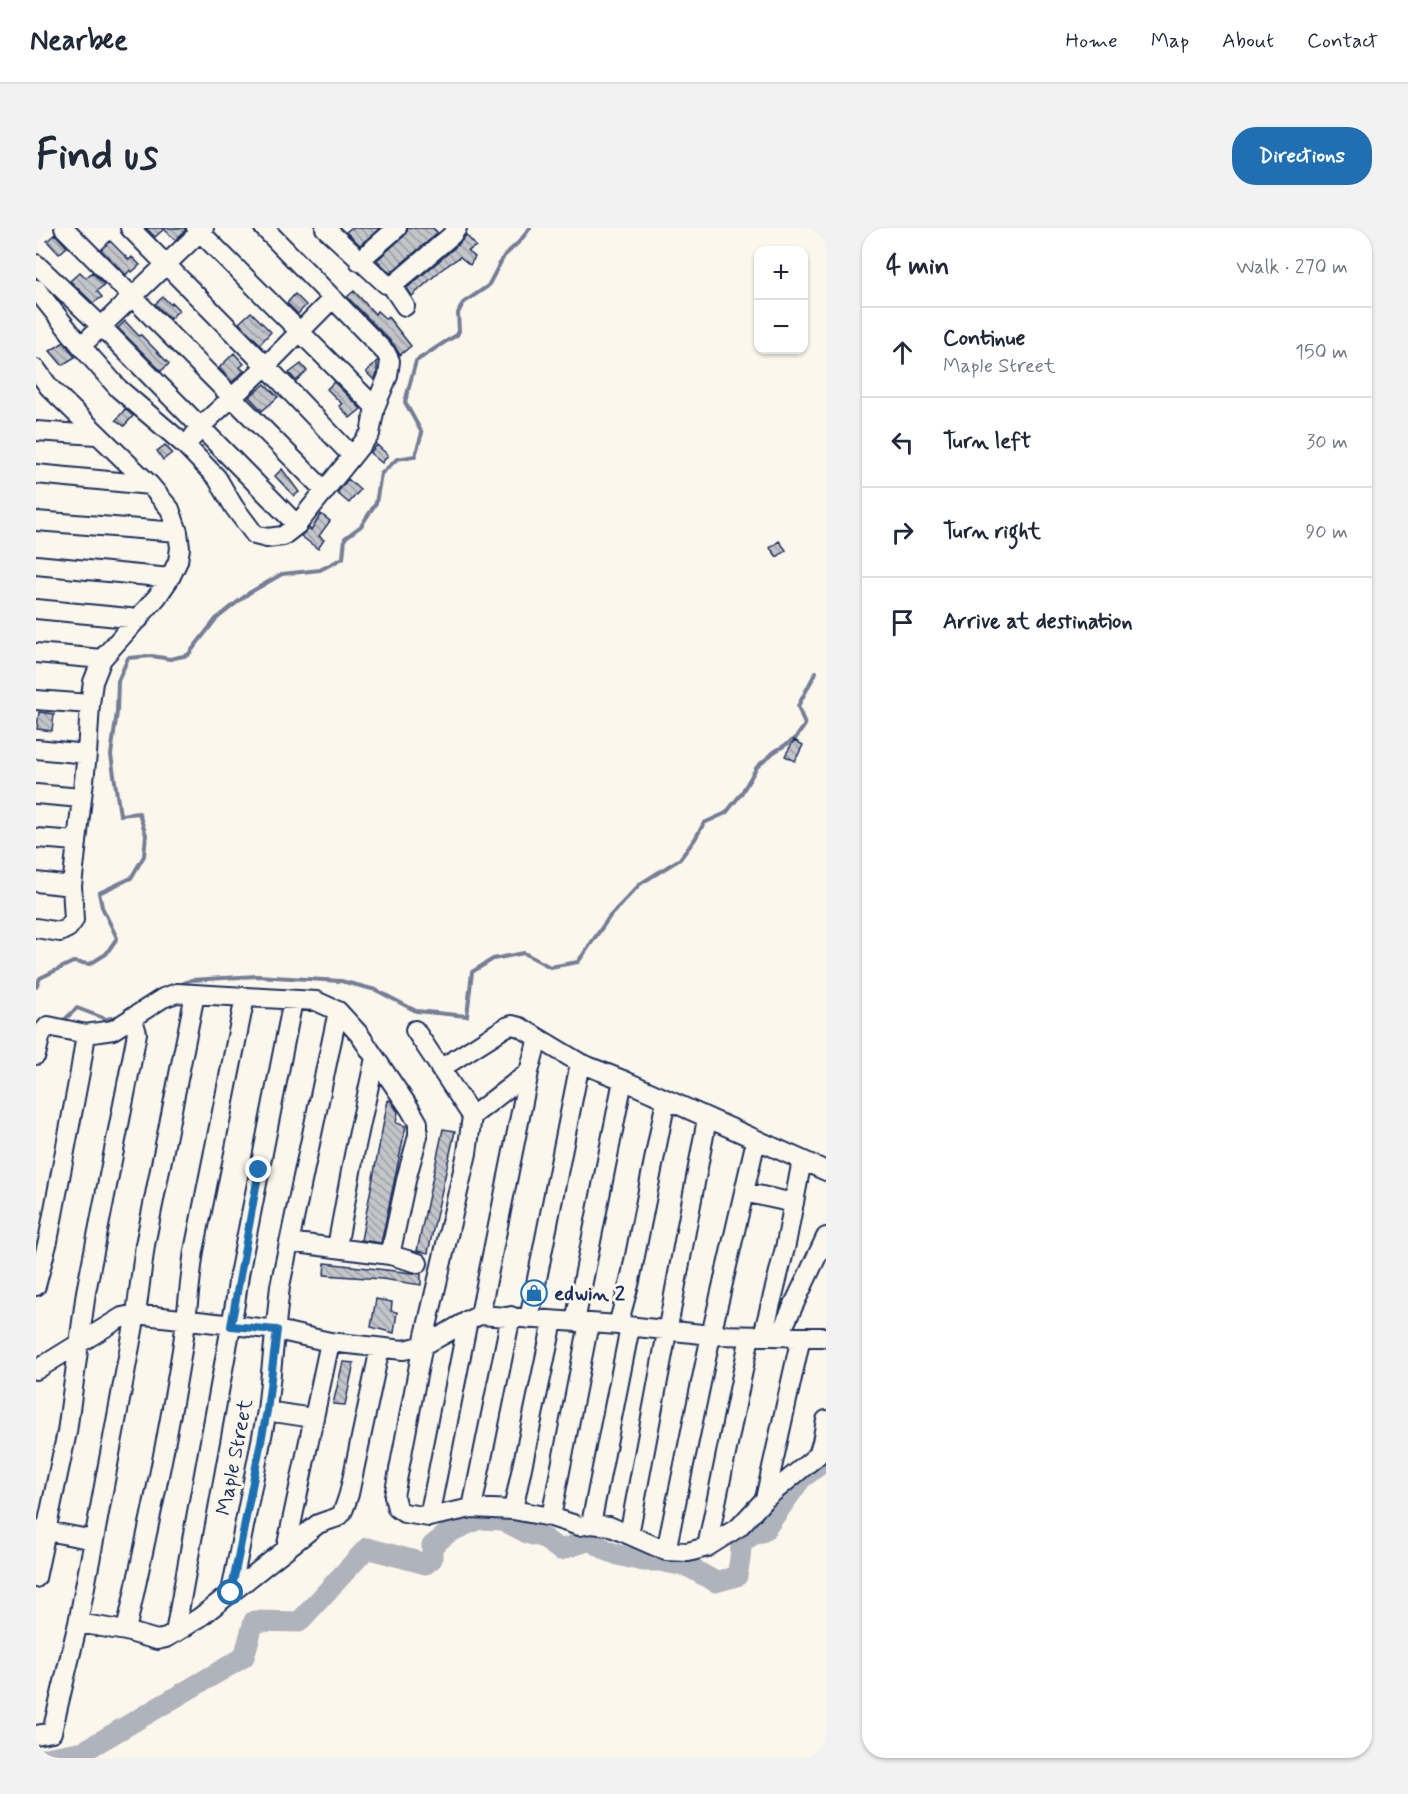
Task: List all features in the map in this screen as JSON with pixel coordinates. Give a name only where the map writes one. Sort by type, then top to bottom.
[{"type":"street","points":[[64,228],[325,491]]},
{"type":"street","points":[[130,228],[352,456]]},
{"type":"street","points":[[36,289],[119,389],[186,446],[217,478],[234,507],[255,535],[267,538],[283,536],[297,525],[370,434],[375,407],[388,376],[390,361],[386,353],[264,228]]},
{"type":"street","points":[[359,261],[397,228]]},
{"type":"street","points":[[81,346],[200,229],[375,407]]},
{"type":"street","points":[[333,230],[359,261],[386,284],[391,285],[405,306]]},
{"type":"street","points":[[391,285],[452,230]]},
{"type":"street","points":[[36,264],[101,326],[297,525]]},
{"type":"street","points":[[186,446],[200,427],[266,366],[332,299]]},
{"type":"street","points":[[36,369],[43,387],[150,485],[170,509],[178,532],[180,548],[178,561],[158,597],[102,659],[93,682],[72,886],[74,920],[72,925],[60,932],[36,928]]},
{"type":"street","points":[[36,431],[96,435]]},
{"type":"street","points":[[36,474],[150,485]]},
{"type":"street","points":[[36,521],[178,532]]},
{"type":"street","points":[[36,565],[170,578]]},
{"type":"street","points":[[36,609],[139,619]]},
{"type":"street","points":[[36,653],[102,659]]},
{"type":"street","points":[[36,699],[90,704]]},
{"type":"street","points":[[36,749],[87,754]]},
{"type":"street","points":[[36,794],[81,798]]},
{"type":"street","points":[[36,838],[77,841]]},
{"type":"street","points":[[36,882],[72,886]]},
{"type":"street","points":[[36,1055],[40,1034],[48,1026],[86,1034],[113,1030],[163,998],[177,993],[316,1001],[338,1011],[359,1034],[418,1123],[418,1136],[390,1255]]},
{"type":"street","points":[[36,1735],[52,1732],[78,1623],[136,1314],[145,1245],[195,994]]},
{"type":"street","points":[[126,1631],[159,1476],[187,1320],[188,1290],[194,1251],[245,997]]},
{"type":"street","points":[[176,1633],[241,1263],[293,1000]]},
{"type":"street","name":"Maple Street","points":[[231,1593],[267,1411],[280,1286],[338,1011]]},
{"type":"street","points":[[36,1578],[41,1530],[67,1432],[86,1292],[137,1033],[132,1017]]},
{"type":"street","points":[[440,1069],[506,1027],[520,1027],[580,1063],[826,1170]]},
{"type":"street","points":[[415,1030],[472,1116],[465,1163],[423,1344],[394,1496],[397,1508],[404,1513],[429,1517],[472,1508],[513,1510],[551,1517],[579,1526],[591,1524],[609,1526],[666,1551],[688,1552],[707,1547],[739,1527],[765,1499],[818,1455],[826,1420]]},
{"type":"street","points":[[36,1286],[48,1241],[86,1034]]},
{"type":"street","points":[[429,1517],[538,1038]]},
{"type":"street","points":[[337,1247],[375,1058]]},
{"type":"street","points":[[472,1508],[580,1063]]},
{"type":"street","points":[[472,1116],[529,1072]]},
{"type":"street","points":[[551,1517],[623,1080]]},
{"type":"street","points":[[591,1524],[632,1270],[666,1100]]},
{"type":"street","points":[[629,1535],[707,1119]]},
{"type":"street","points":[[666,1551],[711,1335],[756,1140]]},
{"type":"street","points":[[707,1547],[764,1336],[786,1244],[802,1160]]},
{"type":"street","points":[[744,1192],[794,1203]]},
{"type":"street","points":[[764,1336],[826,1238]]},
{"type":"street","points":[[289,1242],[390,1255],[418,1263]]},
{"type":"street","points":[[36,1370],[122,1317],[136,1314],[277,1330],[330,1342],[403,1350],[415,1348],[474,1317],[520,1317],[711,1335],[826,1337]]},
{"type":"street","points":[[513,1510],[553,1321]]},
{"type":"street","points":[[765,1499],[801,1337]]},
{"type":"street","points":[[286,1549],[330,1342]]},
{"type":"street","points":[[78,1623],[126,1631],[157,1640],[166,1638],[199,1618],[318,1524],[338,1519],[349,1494],[380,1348]]},
{"type":"street","points":[[267,1411],[313,1418]]},
{"type":"street","points":[[41,1530],[94,1540]]},
{"type":"building","points":[[146,228],[185,228],[185,231],[175,240],[164,229],[155,237]]},
{"type":"building","points":[[351,228],[380,228],[360,245],[346,232]]},
{"type":"building","points":[[408,228],[433,228],[438,233],[390,273],[377,260],[404,236]]},
{"type":"building","points":[[55,234],[67,247],[59,254],[47,241]]},
{"type":"building","points":[[466,235],[476,246],[468,251],[475,257],[470,265],[460,257],[441,270],[412,296],[407,288],[459,244]]},
{"type":"building","points":[[110,241],[129,260],[132,257],[140,265],[126,275],[101,250]]},
{"type":"building","points":[[80,272],[86,278],[92,272],[104,285],[97,291],[102,297],[93,303],[70,281]]},
{"type":"building","points":[[354,291],[375,314],[377,311],[386,319],[388,317],[411,346],[400,355],[394,345],[347,297]]},
{"type":"building","points":[[295,294],[306,305],[298,314],[287,303]]},
{"type":"building","points":[[163,297],[179,310],[170,319],[155,304]]},
{"type":"building","points":[[251,312],[271,332],[260,344],[239,323]]},
{"type":"building","points":[[125,321],[169,364],[161,371],[118,328]]},
{"type":"building","points":[[64,342],[75,357],[62,365],[50,351]]},
{"type":"building","points":[[234,353],[244,364],[240,367],[244,371],[232,382],[219,368]]},
{"type":"building","points":[[377,361],[377,373],[374,380],[366,372]]},
{"type":"building","points":[[301,364],[307,371],[296,381],[289,373]]},
{"type":"building","points":[[334,382],[361,409],[350,418],[339,406],[342,404],[327,389]]},
{"type":"building","points":[[265,384],[278,397],[262,411],[249,397]]},
{"type":"building","points":[[125,409],[133,416],[124,426],[116,420]]},
{"type":"building","points":[[165,445],[172,453],[163,460],[157,451]]},
{"type":"building","points":[[377,445],[388,455],[382,463],[370,453]]},
{"type":"building","points":[[282,469],[299,492],[294,496],[275,476]]},
{"type":"building","points":[[348,479],[360,490],[349,503],[337,493]]},
{"type":"building","points":[[321,514],[330,521],[319,536],[324,540],[318,549],[301,536],[309,528],[311,530]]},
{"type":"building","points":[[779,541],[786,550],[777,557],[770,548]]},
{"type":"building","points":[[39,712],[54,714],[52,731],[37,729]]},
{"type":"building","points":[[794,740],[803,745],[795,761],[785,756]]},
{"type":"building","points":[[388,1100],[398,1112],[396,1123],[406,1126],[381,1243],[361,1240]]},
{"type":"building","points":[[443,1129],[455,1131],[428,1253],[417,1251]]},
{"type":"building","points":[[325,1263],[421,1274],[421,1285],[382,1279],[324,1275]]},
{"type":"building","points":[[376,1299],[392,1302],[391,1311],[397,1312],[394,1333],[371,1327]]},
{"type":"building","points":[[343,1362],[354,1363],[345,1405],[333,1404]]},
{"type":"waterway","points":[[36,987],[40,978],[73,962],[90,964],[106,954],[117,938],[102,907],[99,893],[131,878],[144,856],[146,835],[139,813],[120,815],[111,755],[117,712],[118,681],[128,658],[152,656],[170,659],[188,655],[216,619],[249,593],[282,574],[320,570],[343,558],[345,538],[361,526],[376,503],[381,474],[397,459],[415,456],[422,433],[405,402],[416,361],[457,335],[459,331],[458,313],[463,303],[488,286],[504,256],[530,228]]},
{"type":"waterway","points":[[177,986],[191,980],[257,976],[341,981],[376,990],[416,1011],[467,1016],[472,972],[493,959],[524,953],[550,967],[578,962],[610,916],[640,884],[680,859],[704,823],[726,813],[741,794],[757,767],[774,752],[795,739],[805,725],[798,706],[816,672]]},
{"type":"waterway","points":[[62,1022],[77,1008],[106,1019],[122,1016]]},
{"type":"waterway","points":[[45,1758],[84,1751],[244,1657],[254,1621],[299,1622],[367,1548],[426,1564],[432,1559],[432,1546],[448,1533],[479,1519],[502,1520],[529,1534],[542,1537],[560,1550],[590,1540],[618,1555],[689,1567],[716,1582],[737,1576],[741,1545],[750,1536],[764,1531],[801,1479],[826,1460]]},
{"type":"place","name":"edwin 2","points":[[534,1293]]},
{"type":"route","points":[[231,1593],[267,1411],[277,1330],[231,1326],[259,1170]]}]
